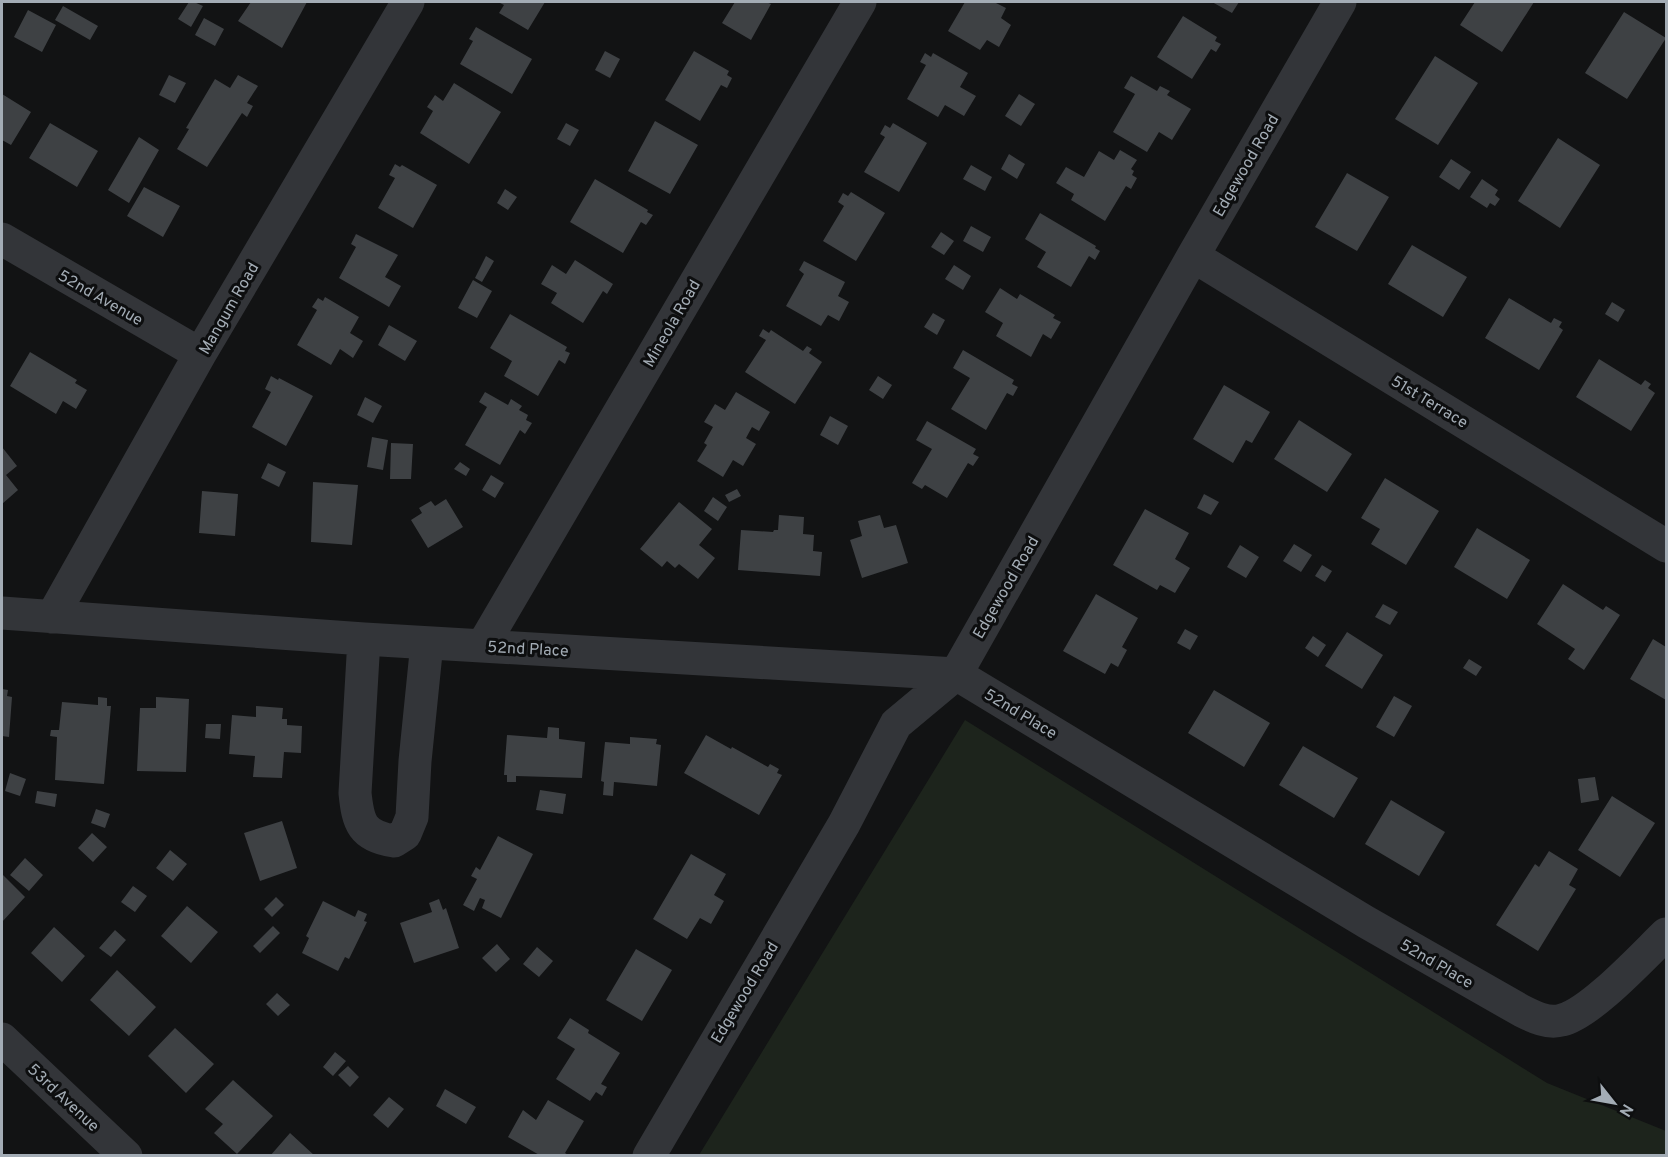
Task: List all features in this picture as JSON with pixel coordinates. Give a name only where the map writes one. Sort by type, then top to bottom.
[{"type":"street","name":"Mangum Road","points":[[52,617],[200,354],[408,2]]},
{"type":"street","name":"Mineola Road","points":[[483,645],[860,2]]},
{"type":"street","name":"Edgewood Road","points":[[649,1155],[844,824],[896,724],[956,674],[1340,2]]},
{"type":"street","name":"52nd Avenue","points":[[2,239],[200,354]]},
{"type":"street","name":"51st Terrace","points":[[1193,256],[1666,546]]},
{"type":"street","name":"52nd Place","points":[[2,613],[364,639],[956,674],[1366,922],[1522,1011],[1542,1020],[1561,1021],[1582,1012],[1666,934]]},
{"type":"street","points":[[364,639],[356,793],[357,814],[366,829],[376,838],[394,842],[405,834],[412,816],[415,760],[427,643]]},
{"type":"street","name":"53rd Avenue","points":[[2,1039],[126,1155]]},
{"type":"shaded area","points":[[965,720],[1547,1083],[1666,1131],[1666,1155],[699,1155]]},
{"type":"building","points":[[189,2],[203,6],[191,27],[178,19]]},
{"type":"building","points":[[251,2],[307,2],[282,48],[238,21]]},
{"type":"building","points":[[498,2],[545,2],[528,30],[499,13],[504,5]]},
{"type":"building","points":[[735,2],[771,4],[751,40],[722,23]]},
{"type":"building","points":[[965,2],[994,2],[1006,8],[1001,18],[1011,25],[999,47],[987,40],[980,50],[948,31]]},
{"type":"building","points":[[1212,2],[1239,2],[1232,13]]},
{"type":"building","points":[[1475,2],[1534,2],[1502,52],[1460,25]]},
{"type":"building","points":[[63,6],[98,26],[90,40],[55,20]]},
{"type":"building","points":[[28,10],[56,25],[42,52],[14,37]]},
{"type":"building","points":[[1624,12],[1666,38],[1627,99],[1585,73]]},
{"type":"building","points":[[1183,16],[1217,37],[1215,41],[1221,44],[1216,52],[1211,49],[1192,79],[1157,57]]},
{"type":"building","points":[[204,18],[224,29],[215,46],[195,35]]},
{"type":"building","points":[[476,27],[532,59],[512,94],[460,64],[473,41],[469,39]]},
{"type":"building","points":[[605,51],[620,59],[610,78],[595,70]]},
{"type":"building","points":[[694,51],[729,71],[727,75],[732,78],[727,88],[721,85],[700,121],[665,100]]},
{"type":"building","points":[[925,53],[931,57],[933,53],[968,73],[960,87],[976,96],[964,116],[945,105],[938,117],[907,99],[926,65],[920,62]]},
{"type":"building","points":[[1435,56],[1478,83],[1438,145],[1395,119]]},
{"type":"building","points":[[169,75],[186,83],[175,103],[159,95]]},
{"type":"building","points":[[238,75],[258,86],[247,103],[253,106],[247,117],[242,113],[207,167],[177,149],[189,129],[186,128],[215,79],[230,88]]},
{"type":"building","points":[[1131,76],[1157,91],[1160,86],[1170,91],[1167,95],[1191,109],[1172,140],[1159,132],[1147,152],[1113,132],[1135,94],[1124,88]]},
{"type":"building","points":[[454,83],[501,112],[469,164],[420,133],[433,111],[427,107],[435,95],[443,101]]},
{"type":"building","points":[[2,94],[31,112],[11,145],[2,140]]},
{"type":"building","points":[[1019,94],[1035,104],[1021,126],[1005,116]]},
{"type":"building","points":[[655,121],[698,145],[670,194],[628,171]]},
{"type":"building","points":[[50,123],[98,151],[77,187],[29,158]]},
{"type":"building","points":[[566,123],[579,130],[570,146],[557,139]]},
{"type":"building","points":[[893,123],[927,143],[899,192],[864,172],[885,137],[880,134],[885,125],[890,128]]},
{"type":"building","points":[[139,137],[159,150],[129,203],[108,190]]},
{"type":"building","points":[[1558,138],[1600,165],[1560,228],[1518,201]]},
{"type":"building","points":[[1120,150],[1137,160],[1131,169],[1134,171],[1132,175],[1137,178],[1131,189],[1126,186],[1105,221],[1071,200],[1074,194],[1056,183],[1066,167],[1084,177],[1099,151],[1114,160]]},
{"type":"building","points":[[1009,154],[1025,164],[1017,179],[1001,169]]},
{"type":"building","points":[[1451,159],[1471,172],[1459,190],[1439,177]]},
{"type":"building","points":[[395,164],[400,167],[402,165],[437,185],[413,228],[378,208],[395,178],[389,175]]},
{"type":"building","points":[[971,165],[992,177],[985,191],[963,179]]},
{"type":"building","points":[[1347,173],[1389,197],[1357,251],[1315,227]]},
{"type":"building","points":[[595,179],[653,215],[646,225],[641,222],[623,253],[570,222]]},
{"type":"building","points":[[1482,179],[1498,190],[1495,195],[1500,199],[1495,206],[1490,203],[1487,208],[1470,197]]},
{"type":"building","points":[[144,187],[180,206],[163,237],[127,216]]},
{"type":"building","points":[[505,189],[517,197],[508,210],[497,203]]},
{"type":"building","points":[[851,192],[885,213],[856,261],[823,241],[844,206],[838,202],[843,193],[848,196]]},
{"type":"building","points":[[1040,213],[1096,246],[1095,248],[1100,251],[1095,260],[1089,256],[1071,287],[1037,267],[1046,252],[1025,239]]},
{"type":"building","points":[[971,226],[991,237],[983,252],[963,241]]},
{"type":"building","points":[[941,232],[954,241],[944,255],[931,247]]},
{"type":"building","points":[[356,234],[398,255],[385,277],[401,286],[389,307],[339,278],[356,247],[351,244]]},
{"type":"building","points":[[1412,245],[1467,277],[1443,317],[1388,284]]},
{"type":"building","points":[[486,256],[494,261],[482,282],[475,278]]},
{"type":"building","points":[[575,260],[613,284],[607,294],[603,291],[583,323],[551,303],[557,293],[541,284],[552,265],[566,274]]},
{"type":"building","points":[[804,261],[845,282],[838,296],[849,302],[839,321],[828,315],[821,326],[786,306],[804,274],[799,270]]},
{"type":"building","points":[[954,265],[971,276],[963,290],[945,279]]},
{"type":"building","points":[[473,280],[492,291],[477,318],[458,308]]},
{"type":"building","points":[[1000,288],[1017,299],[1020,294],[1055,315],[1053,318],[1061,322],[1051,339],[1043,334],[1031,357],[996,336],[1003,323],[985,312]]},
{"type":"building","points":[[325,297],[359,317],[350,333],[363,341],[353,358],[340,349],[331,365],[297,345],[317,310],[312,307],[318,298],[323,301]]},
{"type":"building","points":[[1509,298],[1551,323],[1554,318],[1562,322],[1559,327],[1563,330],[1539,370],[1485,338]]},
{"type":"building","points":[[1612,302],[1625,310],[1618,322],[1605,314]]},
{"type":"building","points":[[933,313],[945,320],[937,335],[924,327]]},
{"type":"building","points":[[510,314],[567,347],[565,351],[570,353],[565,364],[559,360],[538,396],[504,376],[512,361],[490,348]]},
{"type":"building","points":[[389,325],[417,341],[405,361],[378,345]]},
{"type":"building","points":[[763,329],[769,333],[771,330],[803,351],[807,346],[812,349],[809,353],[822,362],[795,404],[745,372],[766,340],[759,336]]},
{"type":"building","points":[[963,350],[1014,380],[1012,384],[1018,387],[1013,396],[1007,393],[986,430],[951,409],[970,378],[953,368]]},
{"type":"building","points":[[30,352],[77,380],[75,383],[87,390],[76,409],[63,401],[56,414],[10,386]]},
{"type":"building","points":[[1599,359],[1641,385],[1645,380],[1651,384],[1648,388],[1655,393],[1631,431],[1576,397]]},
{"type":"building","points":[[271,376],[313,396],[286,446],[252,427],[271,392],[265,389]]},
{"type":"building","points":[[878,376],[892,385],[883,399],[869,390]]},
{"type":"building","points":[[1224,385],[1270,412],[1252,443],[1246,440],[1233,463],[1193,439]]},
{"type":"building","points":[[485,392],[508,405],[511,399],[522,406],[519,410],[528,415],[526,420],[532,423],[525,434],[520,430],[500,465],[465,445],[487,407],[479,402]]},
{"type":"building","points":[[736,392],[770,412],[759,431],[752,427],[746,438],[756,444],[743,466],[733,460],[723,477],[697,461],[707,445],[704,443],[713,427],[704,422],[715,404],[725,410]]},
{"type":"building","points":[[365,397],[382,406],[373,423],[357,415]]},
{"type":"building","points":[[830,416],[848,426],[838,445],[820,435]]},
{"type":"building","points":[[1299,420],[1352,454],[1327,492],[1274,459]]},
{"type":"building","points":[[927,421],[976,449],[973,454],[979,457],[973,466],[968,463],[947,498],[925,485],[922,489],[912,483],[932,449],[916,440]]},
{"type":"building","points":[[372,437],[388,440],[383,470],[367,467]]},
{"type":"building","points":[[391,443],[413,444],[411,479],[390,479]]},
{"type":"building","points":[[2,447],[17,466],[6,475],[18,490],[2,504]]},
{"type":"building","points":[[460,462],[470,469],[466,476],[454,469]]},
{"type":"building","points":[[268,463],[286,472],[279,487],[261,478]]},
{"type":"building","points":[[491,475],[504,483],[495,498],[482,490]]},
{"type":"building","points":[[1385,478],[1439,511],[1406,565],[1371,544],[1380,529],[1361,518]]},
{"type":"building","points":[[313,482],[358,485],[352,545],[311,542]]},
{"type":"building","points":[[737,489],[741,496],[729,502],[725,495]]},
{"type":"building","points":[[202,491],[238,494],[235,536],[199,533]]},
{"type":"building","points":[[1204,494],[1219,502],[1211,515],[1197,508]]},
{"type":"building","points":[[713,497],[727,507],[718,521],[704,511]]},
{"type":"building","points":[[446,499],[463,527],[428,548],[411,520],[422,513],[419,508],[431,501],[435,506]]},
{"type":"building","points":[[679,502],[712,529],[699,545],[715,558],[698,579],[679,564],[675,568],[667,561],[662,567],[640,549]]},
{"type":"building","points":[[1145,509],[1189,533],[1175,559],[1190,568],[1175,593],[1160,585],[1157,590],[1113,565]]},
{"type":"building","points":[[779,515],[804,517],[803,534],[814,535],[813,551],[822,552],[820,576],[738,570],[741,530],[773,532],[778,530]]},
{"type":"building","points":[[880,515],[884,528],[896,525],[908,563],[862,578],[850,540],[862,536],[858,521]]},
{"type":"building","points":[[1477,528],[1530,560],[1507,599],[1454,567]]},
{"type":"building","points":[[1294,544],[1312,555],[1301,572],[1283,561]]},
{"type":"building","points":[[1240,545],[1259,557],[1246,578],[1227,567]]},
{"type":"building","points":[[1322,565],[1332,571],[1325,582],[1315,576]]},
{"type":"building","points":[[1563,584],[1603,610],[1606,606],[1620,615],[1584,670],[1568,659],[1575,649],[1537,624]]},
{"type":"building","points":[[1096,594],[1138,618],[1122,647],[1127,650],[1118,667],[1111,663],[1105,674],[1063,651]]},
{"type":"building","points":[[1383,604],[1398,612],[1390,625],[1375,617]]},
{"type":"building","points":[[1185,629],[1198,636],[1190,650],[1177,643]]},
{"type":"building","points":[[1347,632],[1383,655],[1362,689],[1325,666]]},
{"type":"building","points":[[1313,636],[1326,645],[1318,657],[1305,648]]},
{"type":"building","points":[[1653,639],[1666,647],[1666,700],[1630,679]]},
{"type":"building","points":[[1469,659],[1482,667],[1476,676],[1463,668]]},
{"type":"building","points":[[2,689],[8,690],[7,696],[12,697],[9,737],[2,736]]},
{"type":"building","points":[[1214,690],[1270,723],[1244,767],[1188,733]]},
{"type":"building","points":[[1394,696],[1412,706],[1394,737],[1376,727]]},
{"type":"building","points":[[98,697],[107,698],[107,706],[111,706],[104,784],[55,780],[57,737],[50,736],[51,730],[59,730],[62,702],[98,705]]},
{"type":"building","points":[[156,697],[189,699],[186,772],[137,771],[140,708],[156,708]]},
{"type":"building","points":[[256,706],[283,708],[282,719],[287,719],[287,725],[302,726],[301,753],[284,752],[282,778],[253,777],[255,756],[229,754],[232,715],[256,717]]},
{"type":"building","points":[[206,724],[221,724],[220,739],[205,738]]},
{"type":"building","points":[[548,727],[559,728],[559,739],[585,742],[582,778],[516,776],[516,782],[507,782],[507,775],[504,775],[507,735],[547,738]]},
{"type":"building","points":[[706,735],[768,767],[770,764],[779,769],[777,773],[782,775],[759,815],[684,773]]},
{"type":"building","points":[[630,737],[657,739],[656,744],[661,745],[657,786],[614,782],[613,796],[603,795],[604,782],[601,781],[605,742],[630,744]]},
{"type":"building","points":[[1303,746],[1358,778],[1334,818],[1279,785]]},
{"type":"building","points":[[10,773],[26,779],[20,796],[5,791]]},
{"type":"building","points":[[1595,777],[1599,800],[1581,803],[1578,779]]},
{"type":"building","points":[[540,790],[566,794],[563,814],[536,810]]},
{"type":"building","points":[[37,791],[57,794],[55,807],[35,803]]},
{"type":"building","points":[[1612,796],[1655,823],[1620,877],[1578,850]]},
{"type":"building","points":[[1391,800],[1445,832],[1419,876],[1365,844]]},
{"type":"building","points":[[96,809],[110,814],[105,828],[91,823]]},
{"type":"building","points":[[282,821],[297,868],[260,881],[244,833]]},
{"type":"building","points":[[92,833],[107,847],[93,862],[78,848]]},
{"type":"building","points":[[498,836],[533,854],[501,918],[482,908],[485,900],[480,898],[474,911],[463,905],[477,879],[471,876],[476,867],[480,870]]},
{"type":"building","points":[[170,850],[187,864],[173,881],[156,868]]},
{"type":"building","points":[[1549,851],[1578,869],[1569,885],[1576,889],[1538,951],[1496,925],[1535,864],[1539,867]]},
{"type":"building","points":[[691,854],[726,874],[714,895],[724,901],[711,924],[700,918],[687,939],[653,919]]},
{"type":"building","points":[[25,858],[43,875],[29,891],[10,875]]},
{"type":"building","points":[[2,874],[25,897],[2,922]]},
{"type":"building","points":[[133,886],[147,896],[135,912],[121,902]]},
{"type":"building","points":[[276,897],[284,905],[272,917],[264,909]]},
{"type":"building","points":[[439,899],[443,910],[446,908],[459,948],[414,963],[400,923],[432,912],[429,903]]},
{"type":"building","points":[[323,901],[355,917],[358,910],[367,914],[364,921],[367,922],[349,959],[345,957],[338,971],[302,953],[309,938],[306,936]]},
{"type":"building","points":[[187,906],[218,932],[191,963],[161,936]]},
{"type":"building","points":[[273,926],[280,933],[260,953],[253,946]]},
{"type":"building","points":[[54,927],[85,956],[62,982],[31,953]]},
{"type":"building","points":[[115,930],[126,940],[111,957],[99,948]]},
{"type":"building","points":[[497,944],[510,959],[496,972],[482,958]]},
{"type":"building","points":[[537,947],[553,961],[539,977],[523,964]]},
{"type":"building","points":[[636,949],[672,970],[642,1021],[606,1000]]},
{"type":"building","points":[[117,970],[156,1007],[129,1036],[90,1000]]},
{"type":"building","points":[[277,993],[290,1005],[278,1016],[266,1004]]},
{"type":"building","points":[[570,1018],[589,1030],[588,1033],[620,1053],[601,1084],[607,1087],[602,1096],[596,1092],[590,1101],[556,1079],[575,1049],[557,1038]]},
{"type":"building","points":[[175,1028],[214,1064],[186,1093],[148,1056]]},
{"type":"building","points":[[335,1052],[346,1061],[333,1076],[323,1067]]},
{"type":"building","points":[[348,1066],[359,1077],[350,1087],[338,1075]]},
{"type":"building","points":[[233,1080],[273,1116],[237,1154],[214,1133],[223,1124],[205,1109]]},
{"type":"building","points":[[445,1089],[476,1107],[466,1124],[436,1106]]},
{"type":"building","points":[[389,1097],[404,1109],[388,1128],[373,1115]]},
{"type":"building","points":[[548,1100],[584,1121],[565,1153],[570,1156],[541,1156],[508,1137],[523,1110],[536,1120]]},
{"type":"building","points":[[290,1133],[315,1156],[270,1156]]}]
